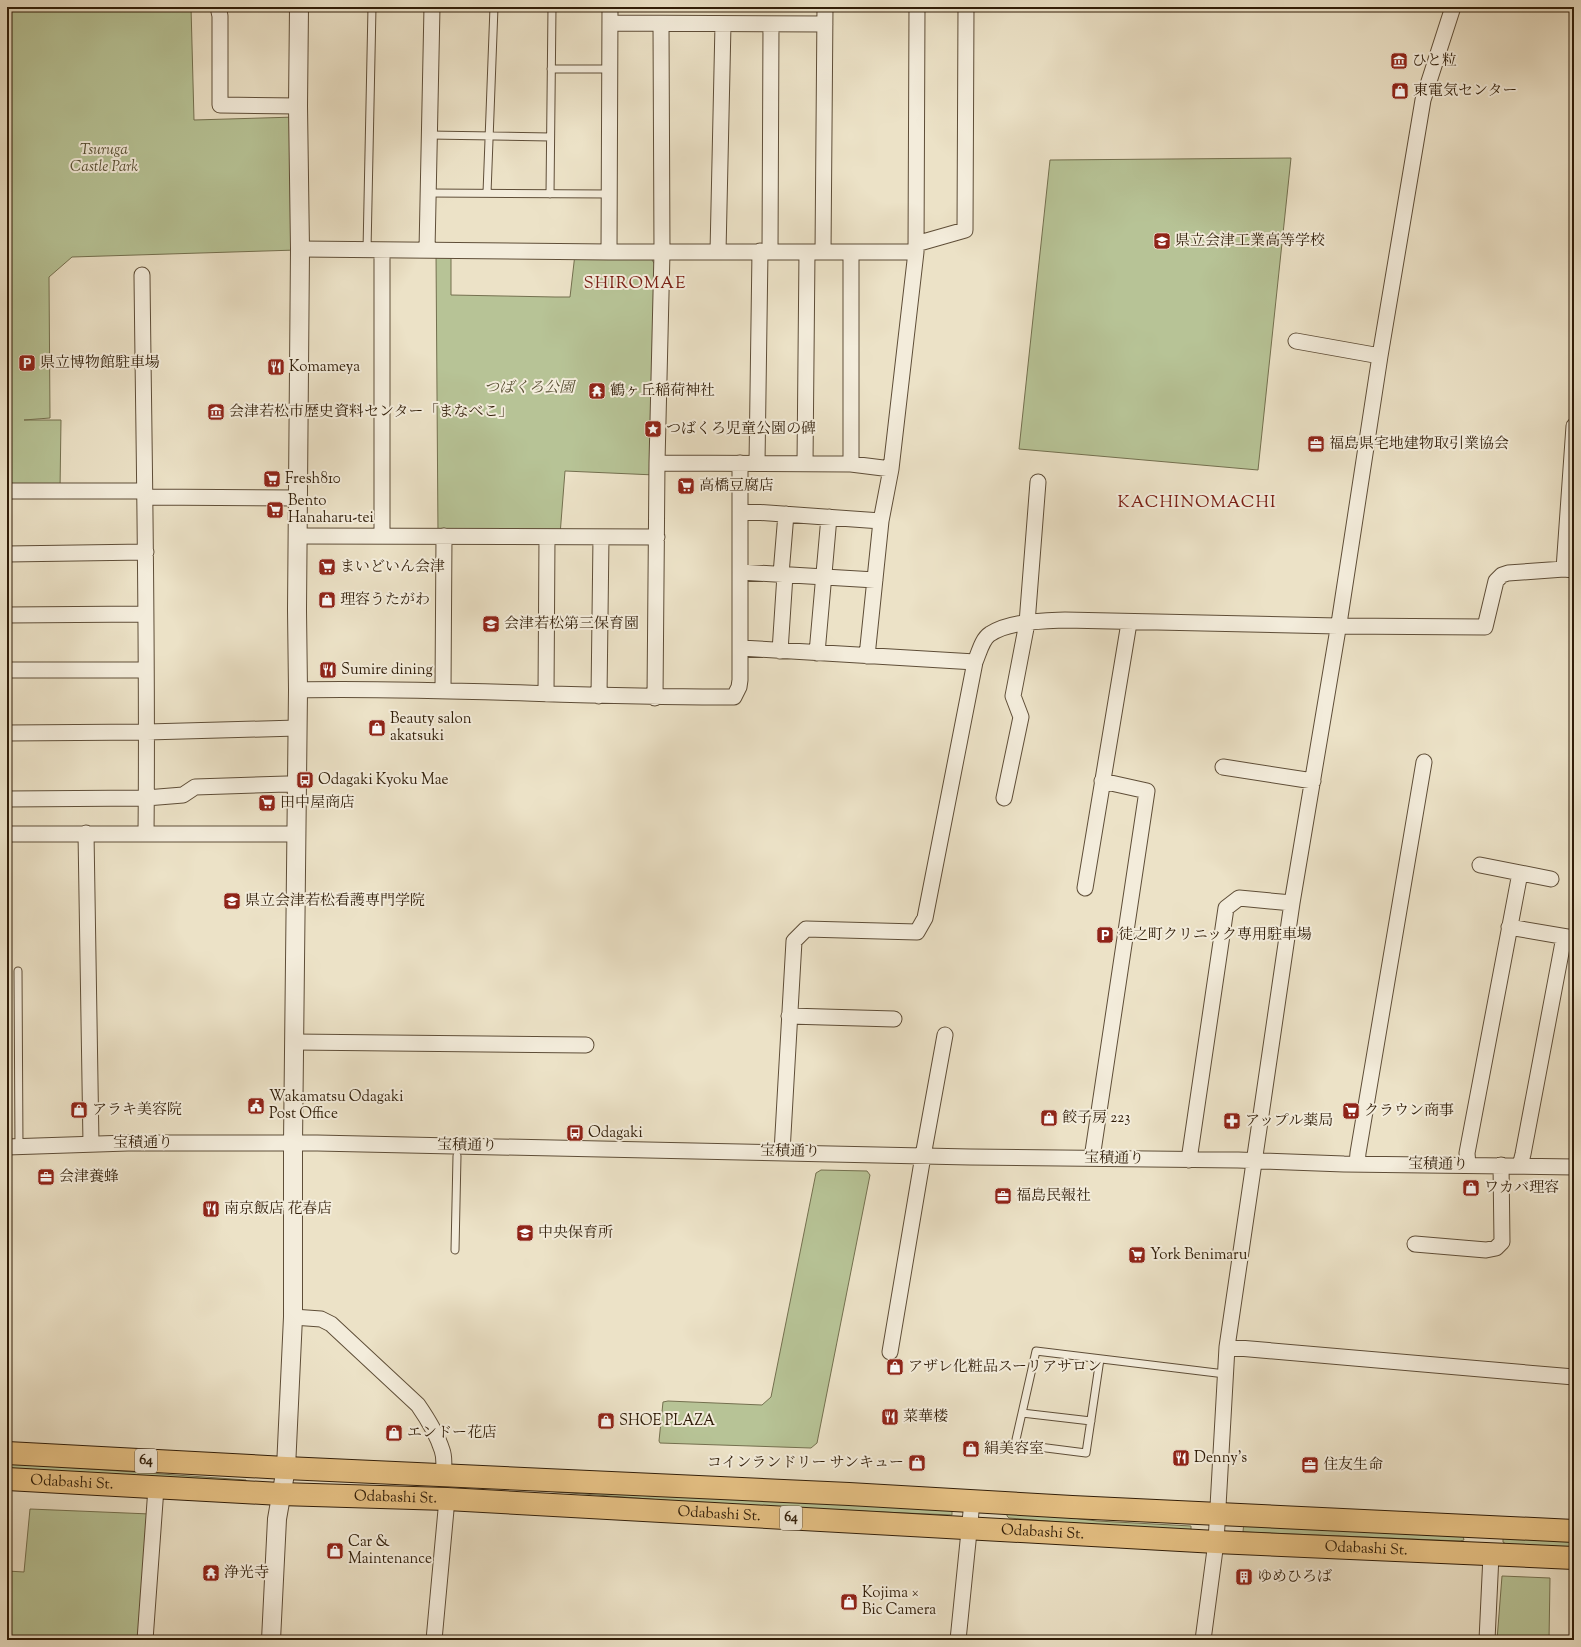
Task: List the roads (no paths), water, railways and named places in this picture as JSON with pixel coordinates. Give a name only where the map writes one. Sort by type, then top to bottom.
[{"type":"main road","name":"Odabashi St.","points":[[7,1453],[1574,1531]]},
{"type":"main road","name":"Odabashi St.","points":[[7,1479],[280,1494],[447,1498],[1216,1542],[1574,1558]]},
{"type":"street","points":[[218,7],[220,16],[220,105],[298,106]]},
{"type":"street","points":[[271,1640],[276,1519],[286,1468],[293,1317],[293,1143],[298,690],[297,536],[300,249],[298,106],[299,7]]},
{"type":"street","points":[[427,250],[432,7]]},
{"type":"street","points":[[609,252],[610,7]]},
{"type":"street","points":[[823,252],[825,7]]},
{"type":"street","points":[[867,656],[881,521],[891,469],[916,248],[916,7]]},
{"type":"street","points":[[300,249],[609,252],[851,252],[916,248],[964,230],[966,7]]},
{"type":"street","points":[[1203,1640],[1216,1542],[1227,1348],[1253,1161],[1292,904],[1313,782],[1380,356],[1423,100],[1453,7]]},
{"type":"street","points":[[610,23],[825,24]]},
{"type":"street","points":[[655,698],[657,537],[656,463],[662,252],[662,24]]},
{"type":"street","points":[[718,252],[723,24]]},
{"type":"street","points":[[757,463],[765,252],[771,24]]},
{"type":"street","points":[[382,250],[382,536]]},
{"type":"street","points":[[805,463],[807,252]]},
{"type":"street","points":[[851,252],[851,464]]},
{"type":"street","points":[[142,275],[146,552],[146,833]]},
{"type":"street","points":[[1296,341],[1380,356]]},
{"type":"street","points":[[782,1152],[794,941],[806,929],[917,932],[925,918],[976,662],[982,646],[989,634],[1006,627],[1027,623],[1065,620],[1129,623],[1485,627],[1496,581],[1502,575],[1508,573],[1569,570],[1574,426]]},
{"type":"street","points":[[656,463],[851,464],[891,469]]},
{"type":"street","points":[[298,690],[443,689],[655,698],[734,697],[739,687],[741,648],[740,463]]},
{"type":"street","points":[[1004,798],[1021,717],[1013,696],[1027,623],[1038,482]]},
{"type":"street","points":[[7,490],[298,498]]},
{"type":"street","points":[[740,511],[881,521]]},
{"type":"street","points":[[780,651],[786,514]]},
{"type":"street","points":[[817,653],[829,517]]},
{"type":"street","points":[[297,536],[657,537]]},
{"type":"street","points":[[443,689],[444,536]]},
{"type":"street","points":[[546,694],[547,537]]},
{"type":"street","points":[[599,696],[601,537]]},
{"type":"street","points":[[7,554],[146,552]]},
{"type":"street","points":[[740,572],[875,580]]},
{"type":"street","points":[[7,615],[146,614]]},
{"type":"street","points":[[1085,888],[1129,623]]},
{"type":"street","points":[[741,648],[976,662]]},
{"type":"street","points":[[7,670],[146,670]]},
{"type":"street","points":[[7,733],[147,732],[297,728]]},
{"type":"street","points":[[1357,1164],[1424,762]]},
{"type":"street","points":[[1223,768],[1313,782]]},
{"type":"street","points":[[1092,1158],[1147,791],[1102,781]]},
{"type":"street","points":[[7,799],[146,798],[183,795],[195,787],[287,784],[296,786]]},
{"type":"street","points":[[86,833],[91,1144]]},
{"type":"street","points":[[7,834],[296,834]]},
{"type":"street","points":[[1480,866],[1550,879]]},
{"type":"street","points":[[1468,1165],[1467,1153],[1520,873]]},
{"type":"street","points":[[1189,1160],[1226,908],[1239,898],[1292,904]]},
{"type":"street","points":[[1509,927],[1569,938],[1520,1166]]},
{"type":"street","points":[[789,1016],[894,1019]]},
{"type":"street","points":[[890,1352],[945,1035]]},
{"type":"street","points":[[294,1042],[586,1045]]},
{"type":"street","name":"宝積通り","points":[[13,1147],[91,1144],[293,1143],[1574,1167]]},
{"type":"street","points":[[1415,1244],[1486,1250],[1496,1248],[1502,1242],[1501,1165]]},
{"type":"street","points":[[293,1317],[321,1319],[331,1324],[418,1404],[428,1420],[442,1450],[444,1461],[443,1475]]},
{"type":"street","points":[[1227,1348],[1574,1377]]},
{"type":"street","points":[[145,1640],[156,1488]]},
{"type":"street","points":[[434,1640],[447,1498]]},
{"type":"street","points":[[958,1640],[972,1502]]},
{"type":"street","points":[[1487,1640],[1491,1554]]},
{"type":"lane","points":[[367,250],[372,7]]},
{"type":"lane","points":[[487,193],[494,7]]},
{"type":"lane","points":[[550,194],[552,7]]},
{"type":"lane","points":[[551,69],[610,69]]},
{"type":"lane","points":[[429,136],[550,137]]},
{"type":"lane","points":[[428,192],[609,194]]},
{"type":"lane","points":[[13,1147],[18,971]]},
{"type":"lane","points":[[455,1250],[457,1156]]},
{"type":"lane","points":[[1100,1359],[1086,1453],[1015,1444],[1036,1351],[1226,1374]]},
{"type":"lane","points":[[1022,1412],[1091,1421]]},
{"type":"place","name":"ひと粒","points":[[1399,61]]},
{"type":"place","name":"東電気センター","points":[[1400,91]]},
{"type":"place","name":"県立会津工業高等学校","points":[[1162,241]]},
{"type":"place","name":"県立博物館駐車場","points":[[27,363]]},
{"type":"place","name":"Komameya","points":[[276,367]]},
{"type":"place","name":"鶴ヶ丘稲荷神社","points":[[597,391]]},
{"type":"place","name":"会津若松市歴史資料センター「まなべこ」","points":[[216,412]]},
{"type":"place","name":"つばくろ児童公園の碑","points":[[653,429]]},
{"type":"place","name":"福島県宅地建物取引業協会","points":[[1316,444]]},
{"type":"place","name":"Fresh810","points":[[272,479]]},
{"type":"place","name":"高橋豆腐店","points":[[686,486]]},
{"type":"place","name":"Bento Hanaharu-tei","points":[[275,510]]},
{"type":"place","name":"まいどいん会津","points":[[327,567]]},
{"type":"place","name":"理容うたがわ","points":[[327,600]]},
{"type":"place","name":"会津若松第三保育園","points":[[491,624]]},
{"type":"place","name":"Sumire dining","points":[[328,670]]},
{"type":"place","name":"Beauty salon akatsuki","points":[[377,728]]},
{"type":"place","name":"Odagaki Kyoku Mae","points":[[305,780]]},
{"type":"place","name":"田中屋商店","points":[[267,803]]},
{"type":"place","name":"県立会津若松看護専門学院","points":[[232,901]]},
{"type":"place","name":"徒之町クリニック専用駐車場","points":[[1105,935]]},
{"type":"place","name":"Wakamatsu Odagaki Post Office","points":[[256,1106]]},
{"type":"place","name":"アラキ美容院","points":[[79,1110]]},
{"type":"place","name":"クラウン商事","points":[[1351,1111]]},
{"type":"place","name":"餃子房 223","points":[[1049,1118]]},
{"type":"place","name":"アップル薬局","points":[[1232,1121]]},
{"type":"place","name":"Odagaki","points":[[575,1133]]},
{"type":"place","name":"会津養蜂","points":[[46,1177]]},
{"type":"place","name":"ワカバ理容","points":[[1471,1188]]},
{"type":"place","name":"福島民報社","points":[[1003,1196]]},
{"type":"place","name":"南京飯店 花春店","points":[[211,1209]]},
{"type":"place","name":"中央保育所","points":[[525,1233]]},
{"type":"place","name":"York Benimaru","points":[[1137,1255]]},
{"type":"place","name":"アザレ化粧品スーリアサロン","points":[[895,1367]]},
{"type":"place","name":"菜華楼","points":[[890,1417]]},
{"type":"place","name":"SHOE PLAZA","points":[[606,1421]]},
{"type":"place","name":"エンドー花店","points":[[394,1433]]},
{"type":"place","name":"絹美容室","points":[[971,1449]]},
{"type":"place","name":"Denny's","points":[[1181,1458]]},
{"type":"place","name":"コインランドリー サンキュー","points":[[917,1463]]},
{"type":"place","name":"住友生命","points":[[1310,1465]]},
{"type":"place","name":"Car & Maintenance","points":[[335,1551]]},
{"type":"place","name":"浄光寺","points":[[211,1573]]},
{"type":"place","name":"ゆめひろば","points":[[1244,1577]]},
{"type":"place","name":"Kojima × Bic Camera","points":[[849,1602]]},
{"type":"district","name":"SHIROMAE","points":[[635,284]]},
{"type":"district","name":"KACHINOMACHI","points":[[1197,503]]},
{"type":"park label","name":"Tsuruga Castle Park","points":[[104,158]]},
{"type":"park label","name":"つばくろ公園","points":[[529,388]]}]
